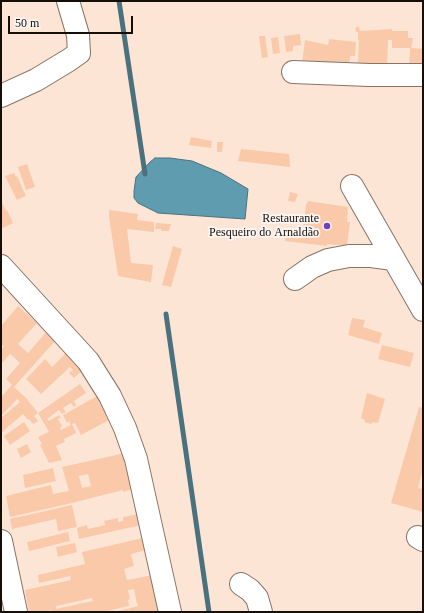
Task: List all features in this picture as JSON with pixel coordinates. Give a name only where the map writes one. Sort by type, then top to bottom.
[{"type":"street","points":[[1,96],[36,80],[79,53],[78,35],[68,1]]},
{"type":"street","points":[[293,72],[369,75],[423,74]]},
{"type":"street","points":[[352,186],[423,310]]},
{"type":"street","points":[[295,279],[312,267],[328,260],[350,256],[394,258]]},
{"type":"street","points":[[1,266],[88,361],[110,396],[125,428],[136,460],[170,612]]},
{"type":"street","points":[[1,540],[16,612]]},
{"type":"street","points":[[241,584],[250,590],[257,598],[262,612]]},
{"type":"water","points":[[155,158],[170,158],[192,161],[221,173],[248,189],[245,219],[158,213],[138,203],[134,198],[136,177]]},
{"type":"building","points":[[359,26],[360,31],[392,29],[392,31],[408,31],[408,38],[413,38],[411,48],[392,48],[392,40],[388,40],[387,71],[355,71],[355,63],[358,63],[359,40],[358,32],[356,32],[355,28]]},
{"type":"building","points":[[300,34],[301,45],[293,46],[293,51],[286,52],[284,36]]},
{"type":"building","points":[[259,36],[265,36],[268,57],[262,58]]},
{"type":"building","points":[[278,37],[280,53],[273,54],[271,38]]},
{"type":"building","points":[[329,39],[356,42],[355,56],[350,56],[349,70],[302,63],[305,40],[328,45]]},
{"type":"building","points":[[410,48],[423,49],[423,67],[409,67]]},
{"type":"building","points":[[191,137],[212,141],[211,148],[189,145]]},
{"type":"building","points":[[217,142],[223,142],[222,152],[217,152]]},
{"type":"building","points":[[241,149],[289,154],[290,167],[238,161]]},
{"type":"building","points":[[27,164],[35,187],[26,190],[18,167]]},
{"type":"building","points":[[14,173],[16,177],[17,176],[26,196],[17,200],[5,176]]},
{"type":"building","points":[[290,192],[298,194],[295,202],[288,201]]},
{"type":"building","points":[[1,201],[13,223],[1,229]]},
{"type":"building","name":"Restaurante Pesqueiro do Arnaldão","points":[[308,201],[348,207],[347,222],[350,222],[347,246],[327,244],[327,246],[285,241],[287,229],[303,231],[306,205]]},
{"type":"building","points":[[109,210],[138,214],[137,220],[154,222],[154,232],[127,229],[131,263],[153,265],[151,282],[118,276]]},
{"type":"building","points":[[156,223],[171,224],[169,231],[155,229]]},
{"type":"building","points":[[173,246],[182,249],[171,287],[162,285]]},
{"type":"building","points":[[18,306],[37,323],[18,344],[28,353],[47,331],[56,340],[14,387],[26,398],[38,413],[34,416],[38,421],[33,424],[23,414],[1,433],[1,418],[20,402],[17,399],[1,416],[1,397],[12,385],[6,379],[20,363],[10,354],[1,364],[1,350],[4,346],[1,344],[1,326]]},
{"type":"building","points":[[352,318],[365,320],[363,327],[382,333],[379,344],[348,335]]},
{"type":"building","points":[[382,345],[414,353],[410,367],[378,359]]},
{"type":"building","points":[[68,351],[83,370],[74,378],[69,373],[73,370],[70,367],[41,394],[26,379],[45,359],[52,367]]},
{"type":"building","points":[[80,384],[86,393],[74,401],[76,405],[74,407],[71,403],[63,408],[66,412],[62,414],[59,410],[47,419],[49,421],[59,415],[61,418],[58,419],[62,426],[60,428],[61,430],[71,425],[69,421],[67,423],[63,415],[99,395],[106,407],[103,409],[109,420],[81,435],[75,423],[72,424],[76,433],[64,439],[65,442],[56,446],[62,460],[49,463],[40,445],[42,444],[38,437],[49,432],[38,413]]},
{"type":"building","points":[[367,393],[385,399],[378,423],[372,422],[372,424],[364,422],[365,420],[361,418]]},
{"type":"building","points":[[419,407],[423,408],[423,469],[418,488],[423,489],[423,512],[391,503]]},
{"type":"building","points":[[24,422],[30,431],[10,445],[4,436]]},
{"type":"building","points":[[27,444],[31,452],[21,458],[17,449]]},
{"type":"building","points":[[125,453],[133,489],[123,492],[123,490],[10,517],[6,496],[51,485],[53,494],[69,491],[62,467]],"holes":[[[88,474],[91,486],[82,488],[79,476]]]},
{"type":"building","points":[[53,468],[56,481],[25,488],[23,475]]},
{"type":"building","points":[[72,505],[77,527],[58,531],[56,519],[12,529],[10,519]]},
{"type":"building","points":[[138,514],[141,525],[79,539],[77,528],[87,525],[88,529],[105,525],[104,521],[118,518],[118,522],[123,521],[123,517]]},
{"type":"building","points":[[68,532],[70,541],[29,551],[27,542]]},
{"type":"building","points":[[143,538],[146,550],[131,554],[134,566],[124,569],[127,580],[153,575],[160,612],[115,612],[138,606],[134,589],[128,590],[130,599],[128,600],[129,606],[103,612],[52,612],[52,610],[43,612],[29,612],[25,590],[71,580],[70,576],[39,583],[38,575],[85,564],[82,552]],"holes":[[[92,598],[93,601],[56,609],[56,606]]]},
{"type":"building","points":[[75,543],[77,552],[58,557],[56,547]]},
{"type":"waterway","points":[[119,1],[145,174]]},
{"type":"waterway","points":[[166,314],[209,612]]},
{"type":"place","name":"Restaurante Pesqueiro do Arnaldão","points":[[327,226]]}]
